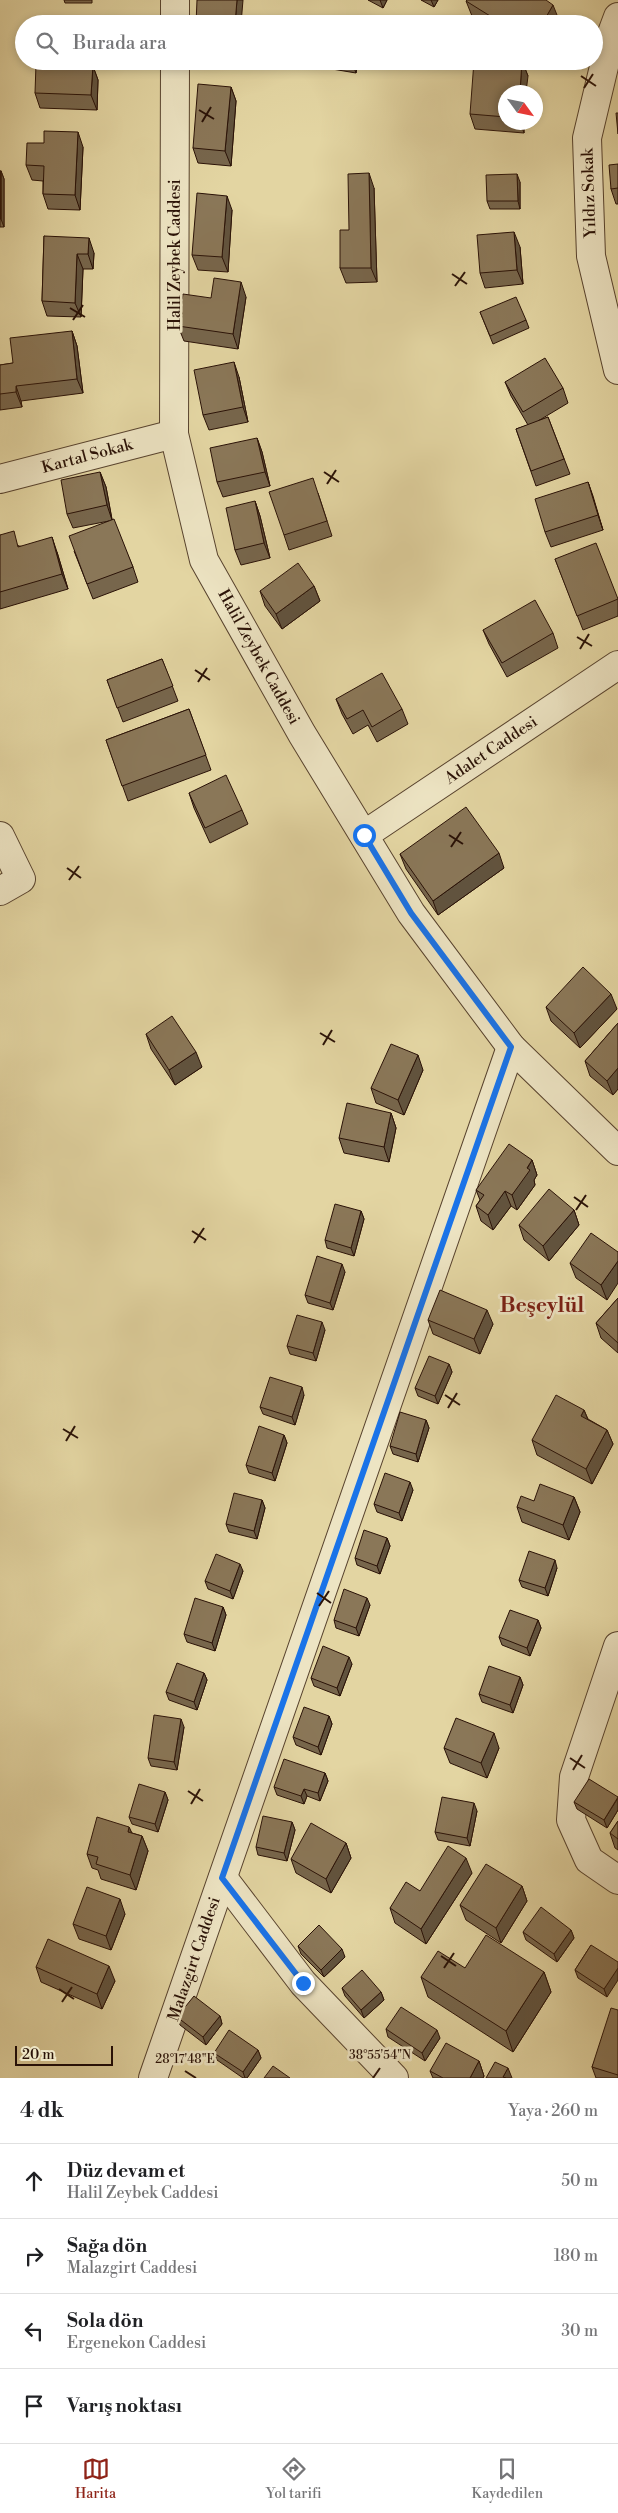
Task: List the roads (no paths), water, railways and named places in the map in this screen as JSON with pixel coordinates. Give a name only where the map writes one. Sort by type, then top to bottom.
[{"type":"street","points":[[175,0],[175,15]]},
{"type":"street","name":"Yıldız Sokak","points":[[618,17],[611,68],[587,138],[590,256],[618,370]]},
{"type":"street","name":"Halil Zeybek Caddesi","points":[[175,70],[174,434],[204,560],[302,734],[411,913],[511,1047],[618,1151]]},
{"type":"street","name":"Kartal Sokak","points":[[0,479],[174,434]]},
{"type":"street","name":"Adalet Caddesi","points":[[364,835],[618,665]]},
{"type":"street","points":[[0,836],[10,885]]},
{"type":"street","name":"Malazgirt Caddesi","points":[[153,2078],[511,1047]]},
{"type":"street","points":[[618,1646],[574,1777],[571,1820],[589,1860],[618,1880]]},
{"type":"street","points":[[222,1878],[303,1983],[394,2078]]},
{"type":"district","name":"Beşeylül","points":[[542,1306]]}]
